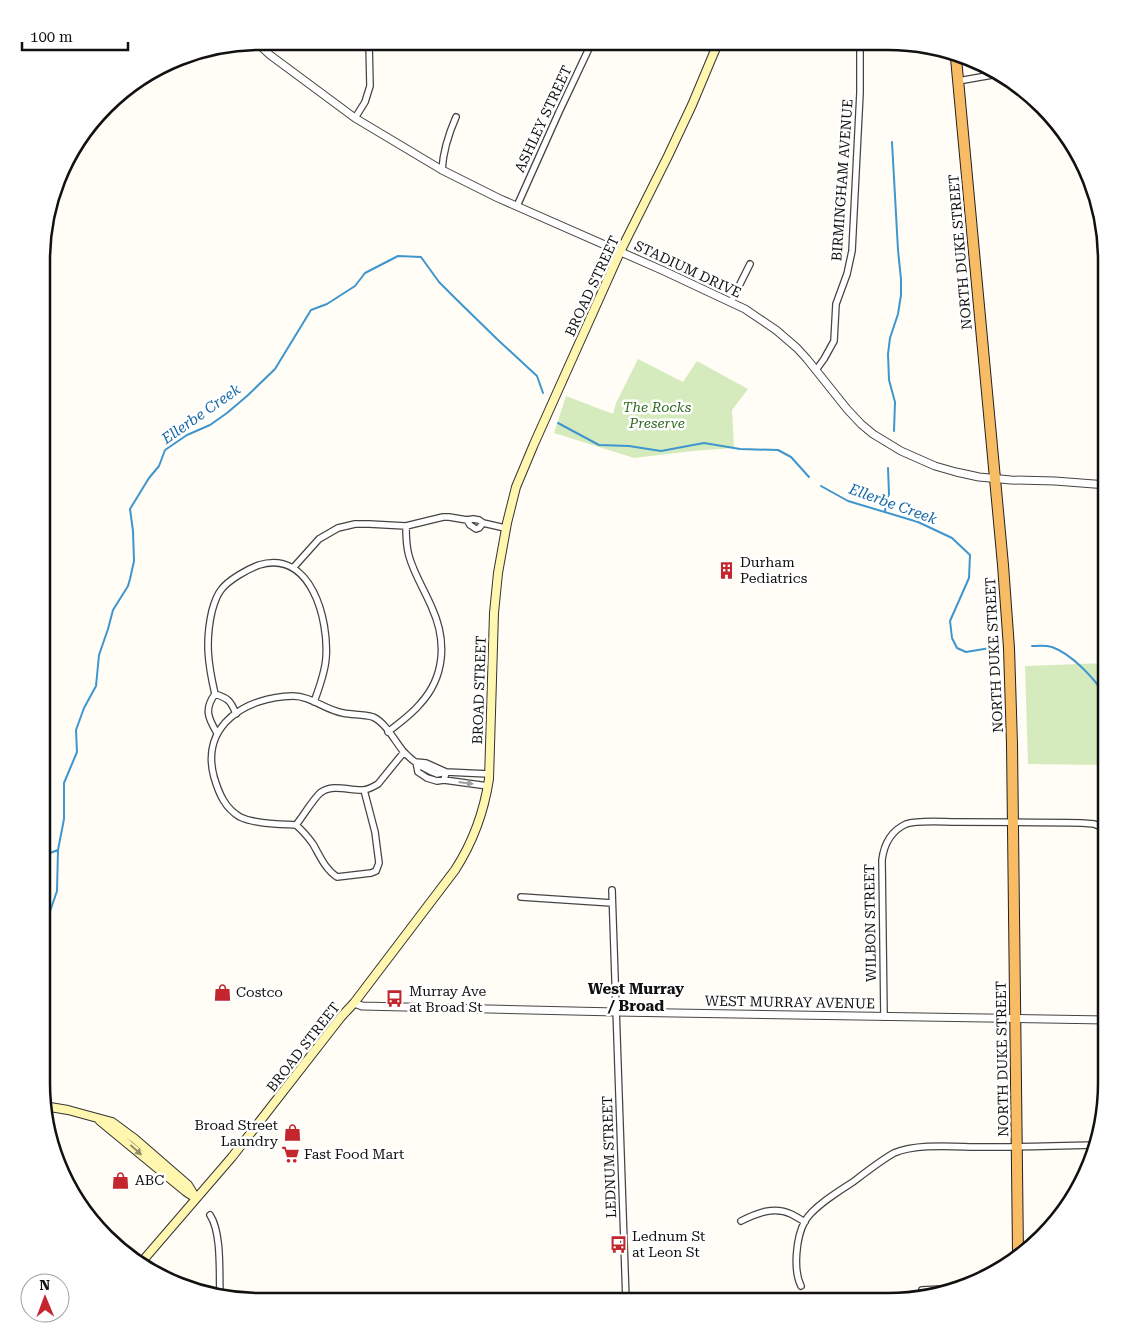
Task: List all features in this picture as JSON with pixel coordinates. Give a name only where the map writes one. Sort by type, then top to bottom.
[{"type":"highway","name":"NORTH DUKE STREET","points":[[956,61],[1004,565],[1009,648],[1012,744],[1018,1248]]},
{"type":"main road","name":"BROAD STREET","points":[[144,1258],[232,1157],[354,1003],[462,859],[478,825],[488,786],[494,613],[498,573],[516,487],[620,252],[668,156],[715,50]]},
{"type":"main road","points":[[51,1107],[97,1118],[196,1198]]},
{"type":"street","name":"STADIUM DRIVE","points":[[265,50],[355,118],[442,170],[745,309],[776,330],[797,348],[847,409],[873,434],[916,459],[968,475],[996,479],[1098,484]]},
{"type":"street","points":[[355,118],[365,102],[370,86],[369,50]]},
{"type":"street","name":"ASHLEY STREET","points":[[517,206],[588,50]]},
{"type":"street","name":"BIRMINGHAM AVENUE","points":[[816,370],[824,360],[834,341],[836,304],[847,274],[852,251],[860,93],[860,50]]},
{"type":"street","points":[[958,81],[988,76]]},
{"type":"street","points":[[442,170],[451,129],[456,117]]},
{"type":"street","points":[[731,302],[750,264]]},
{"type":"street","points":[[293,568],[319,539],[338,528],[362,523],[406,526],[443,517],[474,519],[506,528]]},
{"type":"street","points":[[388,732],[410,714],[431,690],[438,674],[442,654],[442,642],[437,620],[409,557],[406,526]]},
{"type":"street","points":[[217,732],[209,717],[208,707],[215,694],[207,643],[214,602],[221,590],[229,582],[258,566],[270,563],[293,568],[306,579],[314,594],[323,618],[326,634],[325,666],[314,702]]},
{"type":"street","points":[[215,694],[223,696],[228,700],[236,714]]},
{"type":"street","points":[[364,790],[375,832],[379,863],[376,871],[371,873],[337,877],[329,872],[308,837],[296,825],[255,821],[242,818],[230,810],[221,795],[212,768],[212,749],[217,732],[229,719],[256,703],[275,698],[298,697],[308,699],[342,713],[372,717],[382,724],[404,752],[434,773],[489,774]]},
{"type":"street","points":[[296,825],[321,792],[328,788],[364,790],[373,787],[378,784],[404,752]]},
{"type":"street","points":[[416,762],[426,763],[446,772]]},
{"type":"street","points":[[416,762],[418,772],[430,780],[488,786]]},
{"type":"street","points":[[444,780],[446,772]]},
{"type":"street","points":[[430,780],[434,773]]},
{"type":"street","name":"WILBON STREET","points":[[884,1017],[882,860],[888,839],[903,826],[915,822],[1082,823],[1098,826]]},
{"type":"street","name":"LEDNUM STREET","points":[[612,890],[626,1293]]},
{"type":"street","points":[[521,897],[612,903]]},
{"type":"street","name":"WEST MURRAY AVENUE","points":[[354,1003],[362,1006],[616,1012],[1098,1020]]},
{"type":"street","points":[[801,1286],[798,1281],[796,1252],[805,1222],[820,1206],[887,1157],[902,1150],[921,1147],[1089,1145]]},
{"type":"street","points":[[741,1220],[769,1210],[785,1212],[805,1222]]},
{"type":"street","points":[[210,1215],[218,1238],[220,1289]]},
{"type":"green space","name":"The Rocks Preserve","points":[[638,359],[683,382],[697,361],[748,389],[732,410],[734,448],[634,458],[554,433],[566,396],[613,414],[616,403]]},
{"type":"green space","points":[[1098,663],[1098,765],[1028,764],[1025,666]]},
{"type":"waterway","points":[[892,142],[901,279],[898,314],[890,338],[888,354],[889,380],[895,402],[894,431]]},
{"type":"waterway","name":"Ellerbe Creek","points":[[50,911],[57,891],[58,850],[64,819],[64,783],[77,752],[76,730],[84,708],[96,686],[99,655],[113,610],[128,586],[134,561],[130,509],[149,478],[159,466],[165,450],[187,435],[210,425],[247,396],[275,369],[311,310],[327,304],[355,286],[365,273],[398,256],[421,257],[439,282],[537,376],[543,393]]},
{"type":"waterway","name":"Ellerbe Creek","points":[[558,423],[599,445],[629,446],[661,451],[704,443],[740,449],[778,450],[791,457],[809,477]]},
{"type":"waterway","points":[[885,512],[889,494],[888,468]]},
{"type":"waterway","name":"Ellerbe Creek","points":[[821,486],[848,501],[918,522],[952,538],[970,555],[969,578],[950,621],[952,638],[957,648],[966,652],[990,648]]},
{"type":"waterway","name":"Ellerbe Creek","points":[[1032,646],[1049,646],[1059,650],[1080,666],[1098,686]]},
{"type":"waterway","points":[[50,853],[58,850]]},
{"type":"place","name":"Durham Pediatrics","points":[[726,570]]},
{"type":"place","name":"Costco","points":[[222,992]]},
{"type":"place","name":"Murray Ave at Broad St","points":[[395,999]]},
{"type":"place","name":"Broad Street Laundry","points":[[292,1133]]},
{"type":"place","name":"Fast Food Mart","points":[[290,1154]]},
{"type":"place","name":"ABC","points":[[121,1180]]},
{"type":"place","name":"Lednum St at Leon St","points":[[618,1244]]},
{"type":"district","name":"West Murray / Broad","points":[[636,998]]}]
